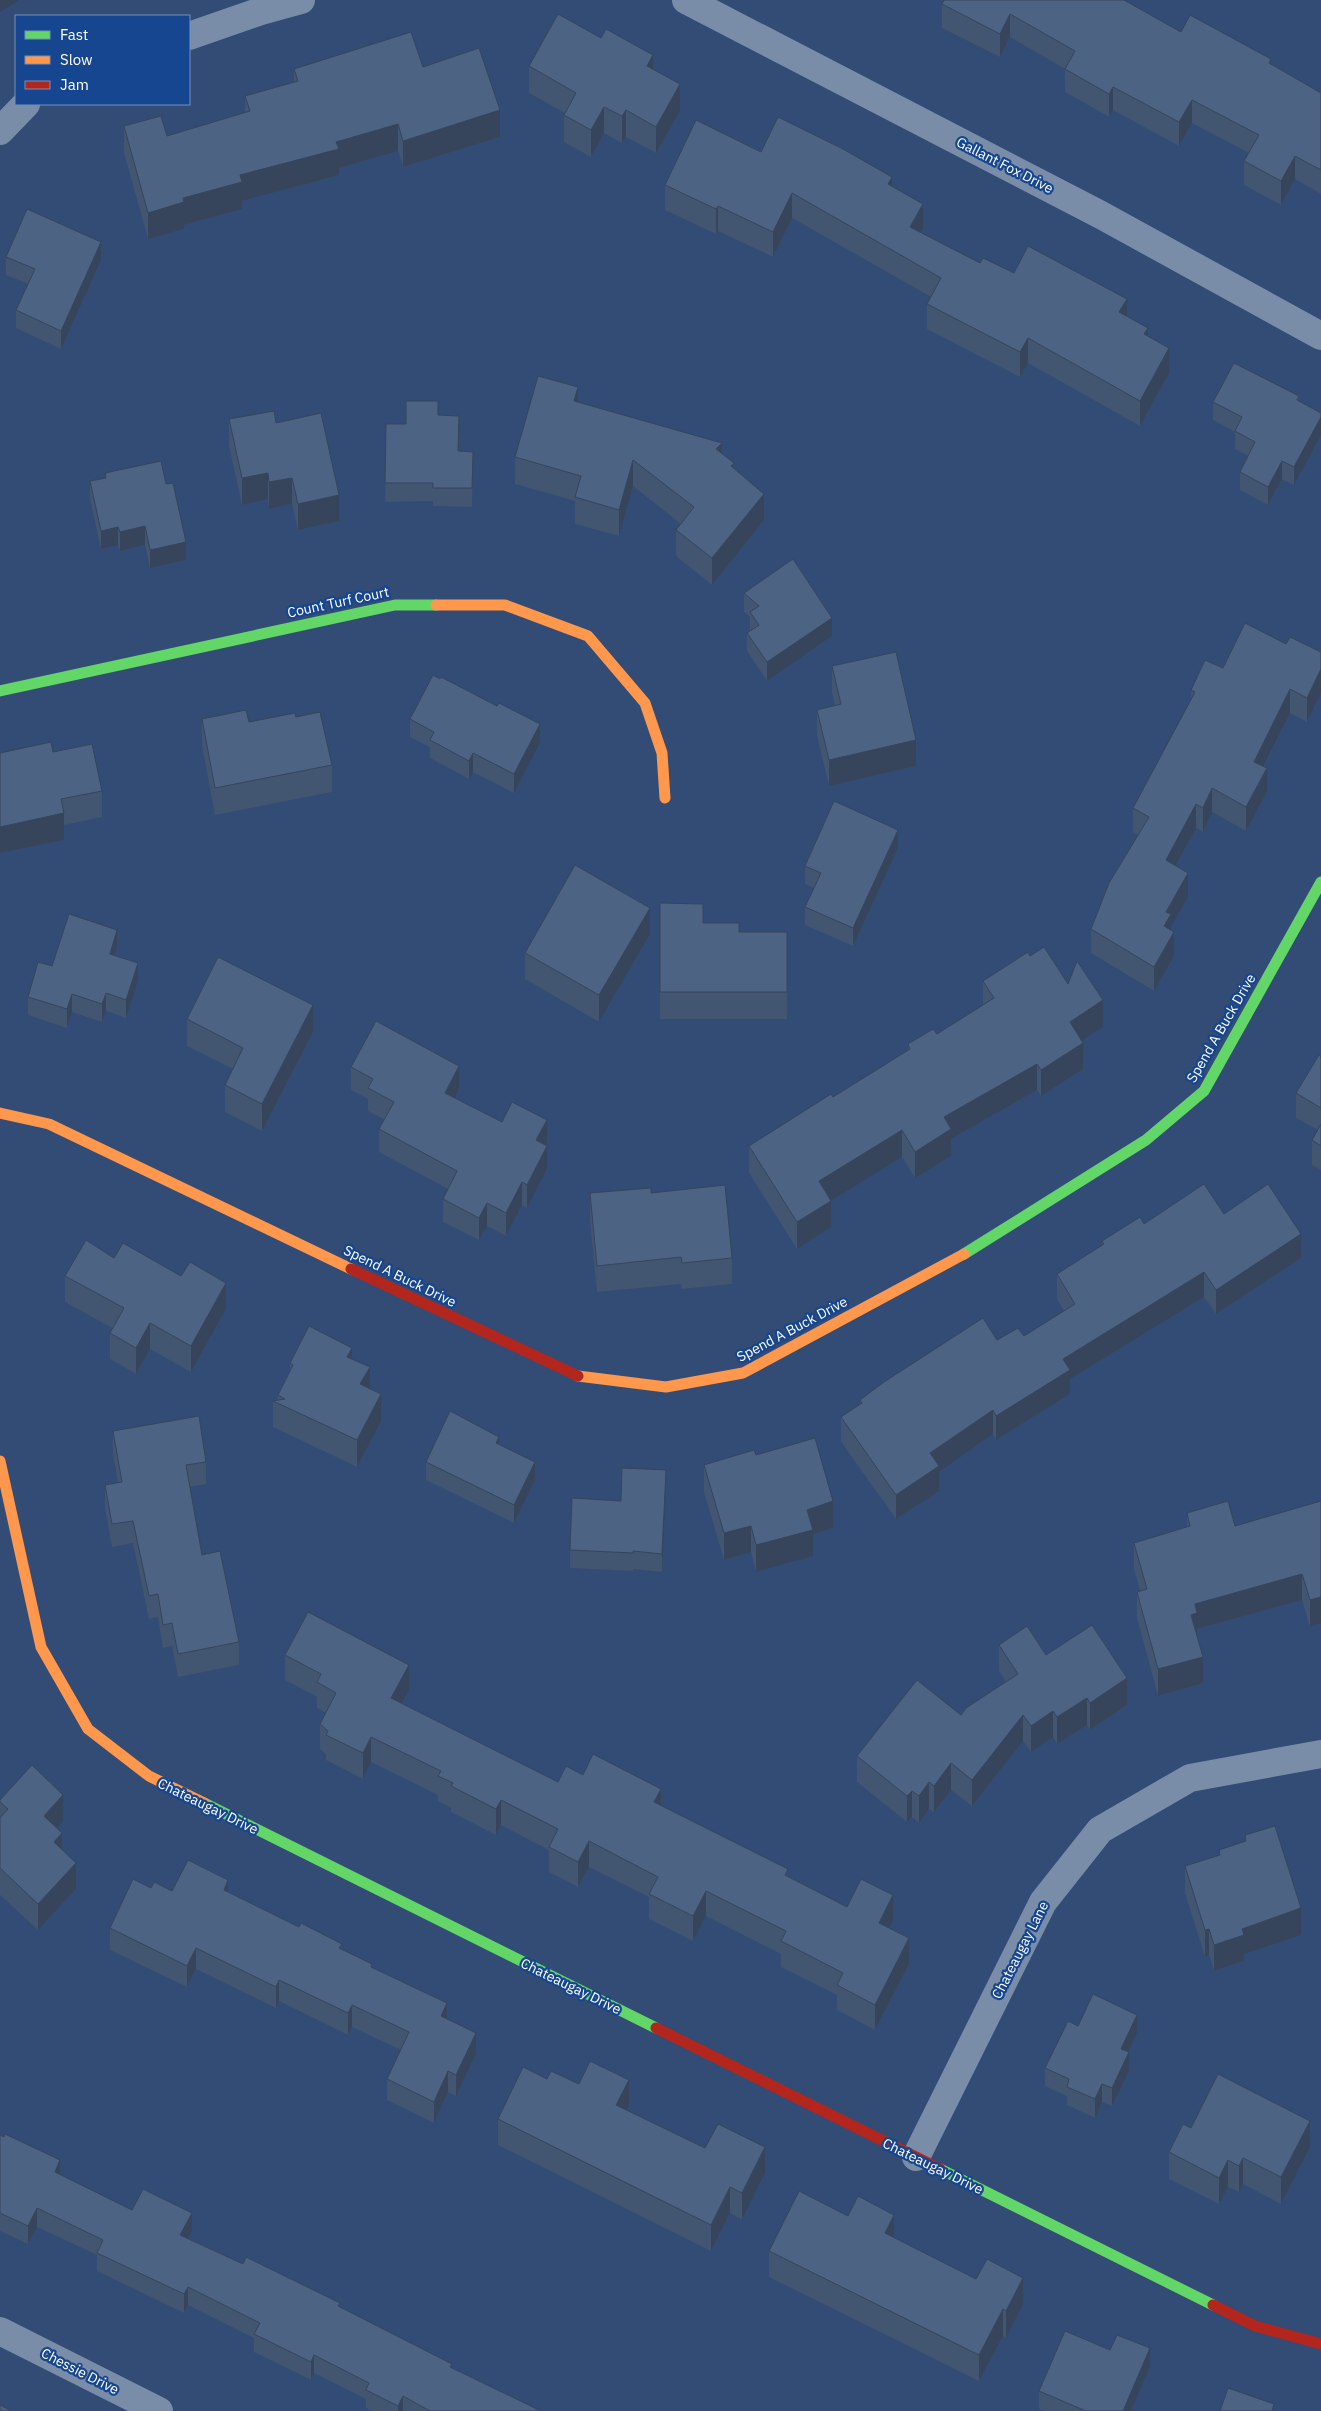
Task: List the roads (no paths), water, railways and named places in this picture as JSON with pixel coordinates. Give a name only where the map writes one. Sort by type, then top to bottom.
[{"type":"street","points":[[190,36],[260,6],[302,0]]},
{"type":"street","name":"Gallant Fox Drive","points":[[686,0],[1101,215],[1321,336]]},
{"type":"street","points":[[0,131],[25,105]]},
{"type":"street","name":"Count Turf Court","points":[[0,691],[395,605],[505,605],[588,636],[645,703],[662,753],[665,798]]},
{"type":"street","name":"Spend A Buck Drive","points":[[0,1113],[49,1124],[573,1375],[666,1387],[743,1373],[969,1250],[1146,1140],[1204,1091],[1321,882]]},
{"type":"street","name":"Chateaugay Drive","points":[[0,1461],[41,1647],[88,1729],[149,1776],[1255,2326],[1321,2344]]},
{"type":"street","name":"Chateaugay Lane","points":[[916,2157],[1042,1902],[1100,1830],[1190,1778],[1321,1754]]},
{"type":"street","name":"Chessie Drive","points":[[0,2331],[159,2411]]}]
